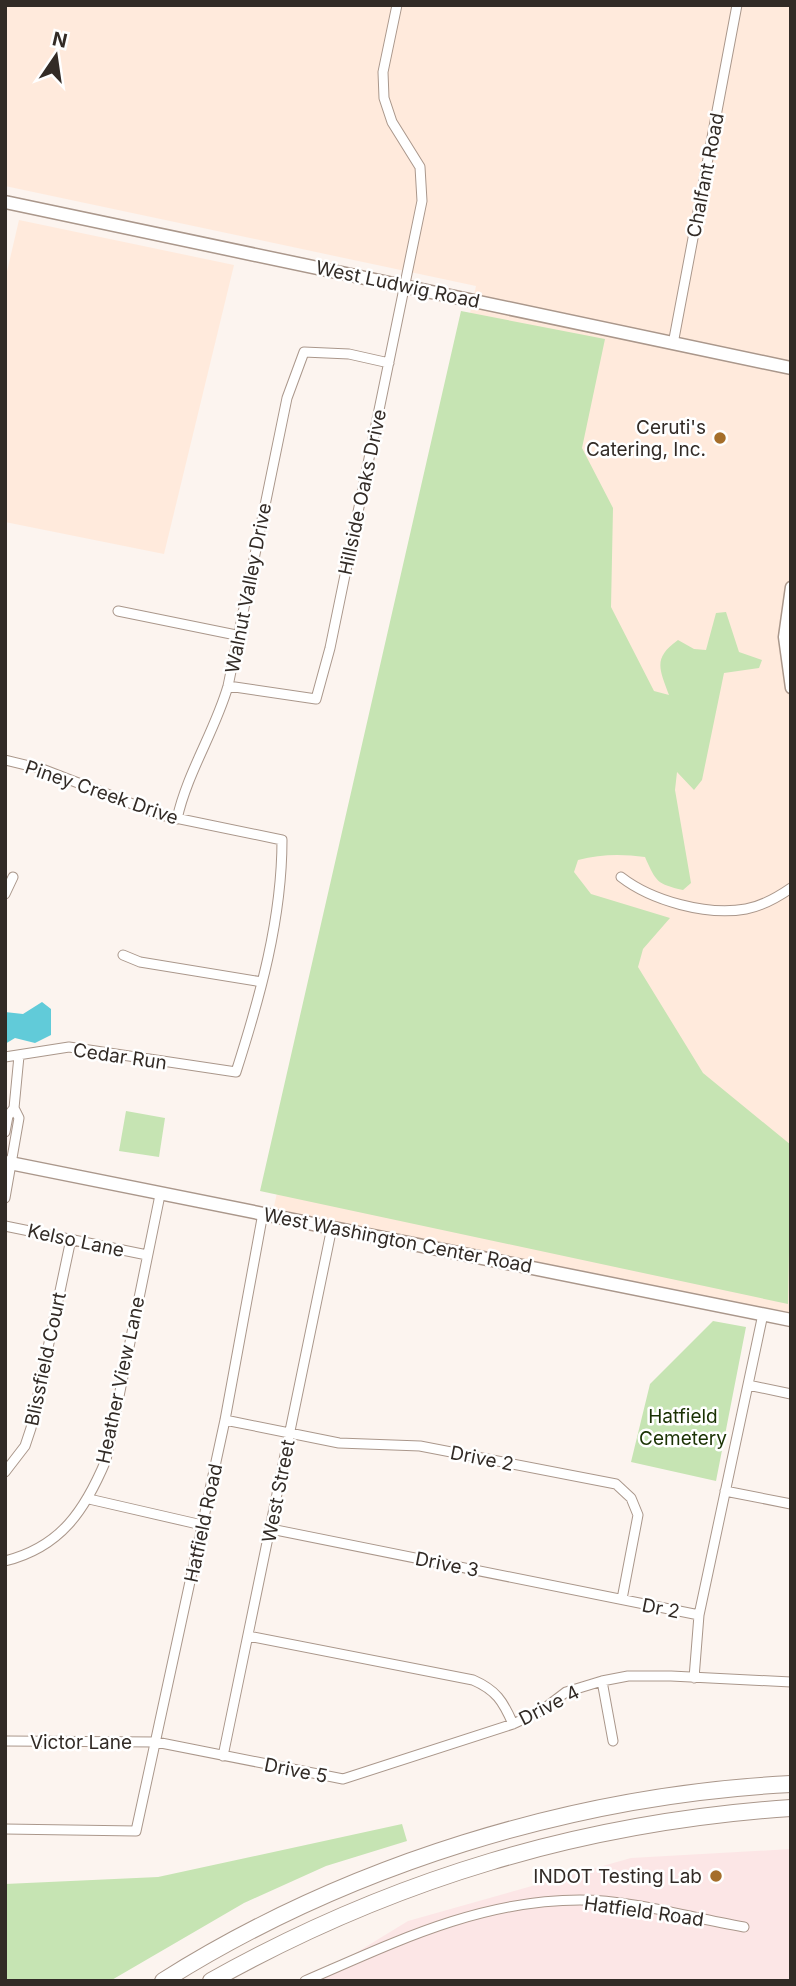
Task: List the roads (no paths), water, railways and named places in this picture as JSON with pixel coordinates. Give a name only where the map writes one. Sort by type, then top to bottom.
[{"type":"highway","points":[[163,1981],[230,1942],[307,1904],[427,1856],[501,1832],[614,1806],[744,1786],[791,1784]]},
{"type":"highway","points":[[211,1981],[317,1926],[368,1904],[440,1876],[510,1855],[618,1829],[707,1816],[791,1808]]},
{"type":"main road","name":"West Ludwig Road","points":[[5,202],[791,368]]},
{"type":"main road","name":"West Washington Center Road","points":[[9,1162],[160,1195],[263,1213],[791,1320]]},
{"type":"street","name":"Hillside Oaks Drive","points":[[228,686],[316,699],[330,648],[388,363],[407,285],[422,201],[420,167],[392,122],[384,98],[383,72],[397,5]]},
{"type":"street","name":"Chalfant Road","points":[[673,344],[737,5]]},
{"type":"street","name":"Walnut Valley Drive","points":[[177,819],[181,800],[220,714],[228,686],[236,635],[287,398],[304,352],[349,354],[388,363]]},
{"type":"street","points":[[791,587],[785,637],[791,688]]},
{"type":"street","points":[[118,611],[236,635]]},
{"type":"street","name":"Piney Creek Drive","points":[[5,760],[43,769],[177,819],[282,840],[282,882],[262,982]]},
{"type":"street","points":[[5,894],[13,877]]},
{"type":"street","points":[[621,877],[638,890],[657,898],[732,911],[750,909],[791,888]]},
{"type":"street","points":[[123,955],[140,962],[262,982]]},
{"type":"street","name":"Cedar Run","points":[[5,1057],[69,1047],[236,1072],[262,982]]},
{"type":"street","points":[[5,1132],[14,1108],[19,1056]]},
{"type":"street","points":[[5,1198],[9,1162],[19,1118],[14,1108]]},
{"type":"street","name":"Heather View Lane","points":[[5,1561],[20,1557],[57,1536],[89,1499],[106,1460],[160,1195]]},
{"type":"street","name":"Hatfield Road","points":[[5,1829],[136,1830],[225,1420],[263,1213]]},
{"type":"street","name":"Kelso Lane","points":[[5,1226],[147,1255]]},
{"type":"street","name":"West Street","points":[[223,1756],[332,1227]]},
{"type":"street","name":"Blissfield Court","points":[[5,1472],[26,1446],[71,1239]]},
{"type":"street","points":[[694,1678],[699,1615],[763,1314]]},
{"type":"street","points":[[748,1385],[791,1394]]},
{"type":"street","name":"Drive 2","points":[[225,1420],[339,1443],[420,1446],[616,1483],[631,1497],[638,1515],[622,1600]]},
{"type":"street","points":[[726,1491],[791,1504]]},
{"type":"street","points":[[89,1499],[202,1525]]},
{"type":"street","name":"Drive 3","points":[[271,1529],[622,1600]]},
{"type":"street","name":"Dr 2","points":[[622,1600],[699,1615]]},
{"type":"street","name":"Drive 4","points":[[248,1636],[473,1680],[489,1687],[503,1700],[513,1724],[541,1711],[566,1692],[628,1676],[791,1682]]},
{"type":"street","points":[[602,1681],[613,1741]]},
{"type":"street","name":"Drive 5","points":[[156,1742],[343,1779],[513,1724]]},
{"type":"street","name":"Victor Lane","points":[[5,1741],[156,1742]]},
{"type":"street","name":"Hatfield Road","points":[[311,1980],[462,1916],[526,1903],[582,1900],[645,1907],[744,1927]]},
{"type":"water","points":[[42,1002],[51,1009],[51,1035],[35,1043],[15,1038],[5,1044],[5,1012],[23,1014]]},
{"type":"place","name":"Ceruti's Catering, Inc.","points":[[720,438]]},
{"type":"place","name":"INDOT Testing Lab","points":[[716,1876]]},
{"type":"park label","name":"Hatfield Cemetery","points":[[683,1427]]}]
